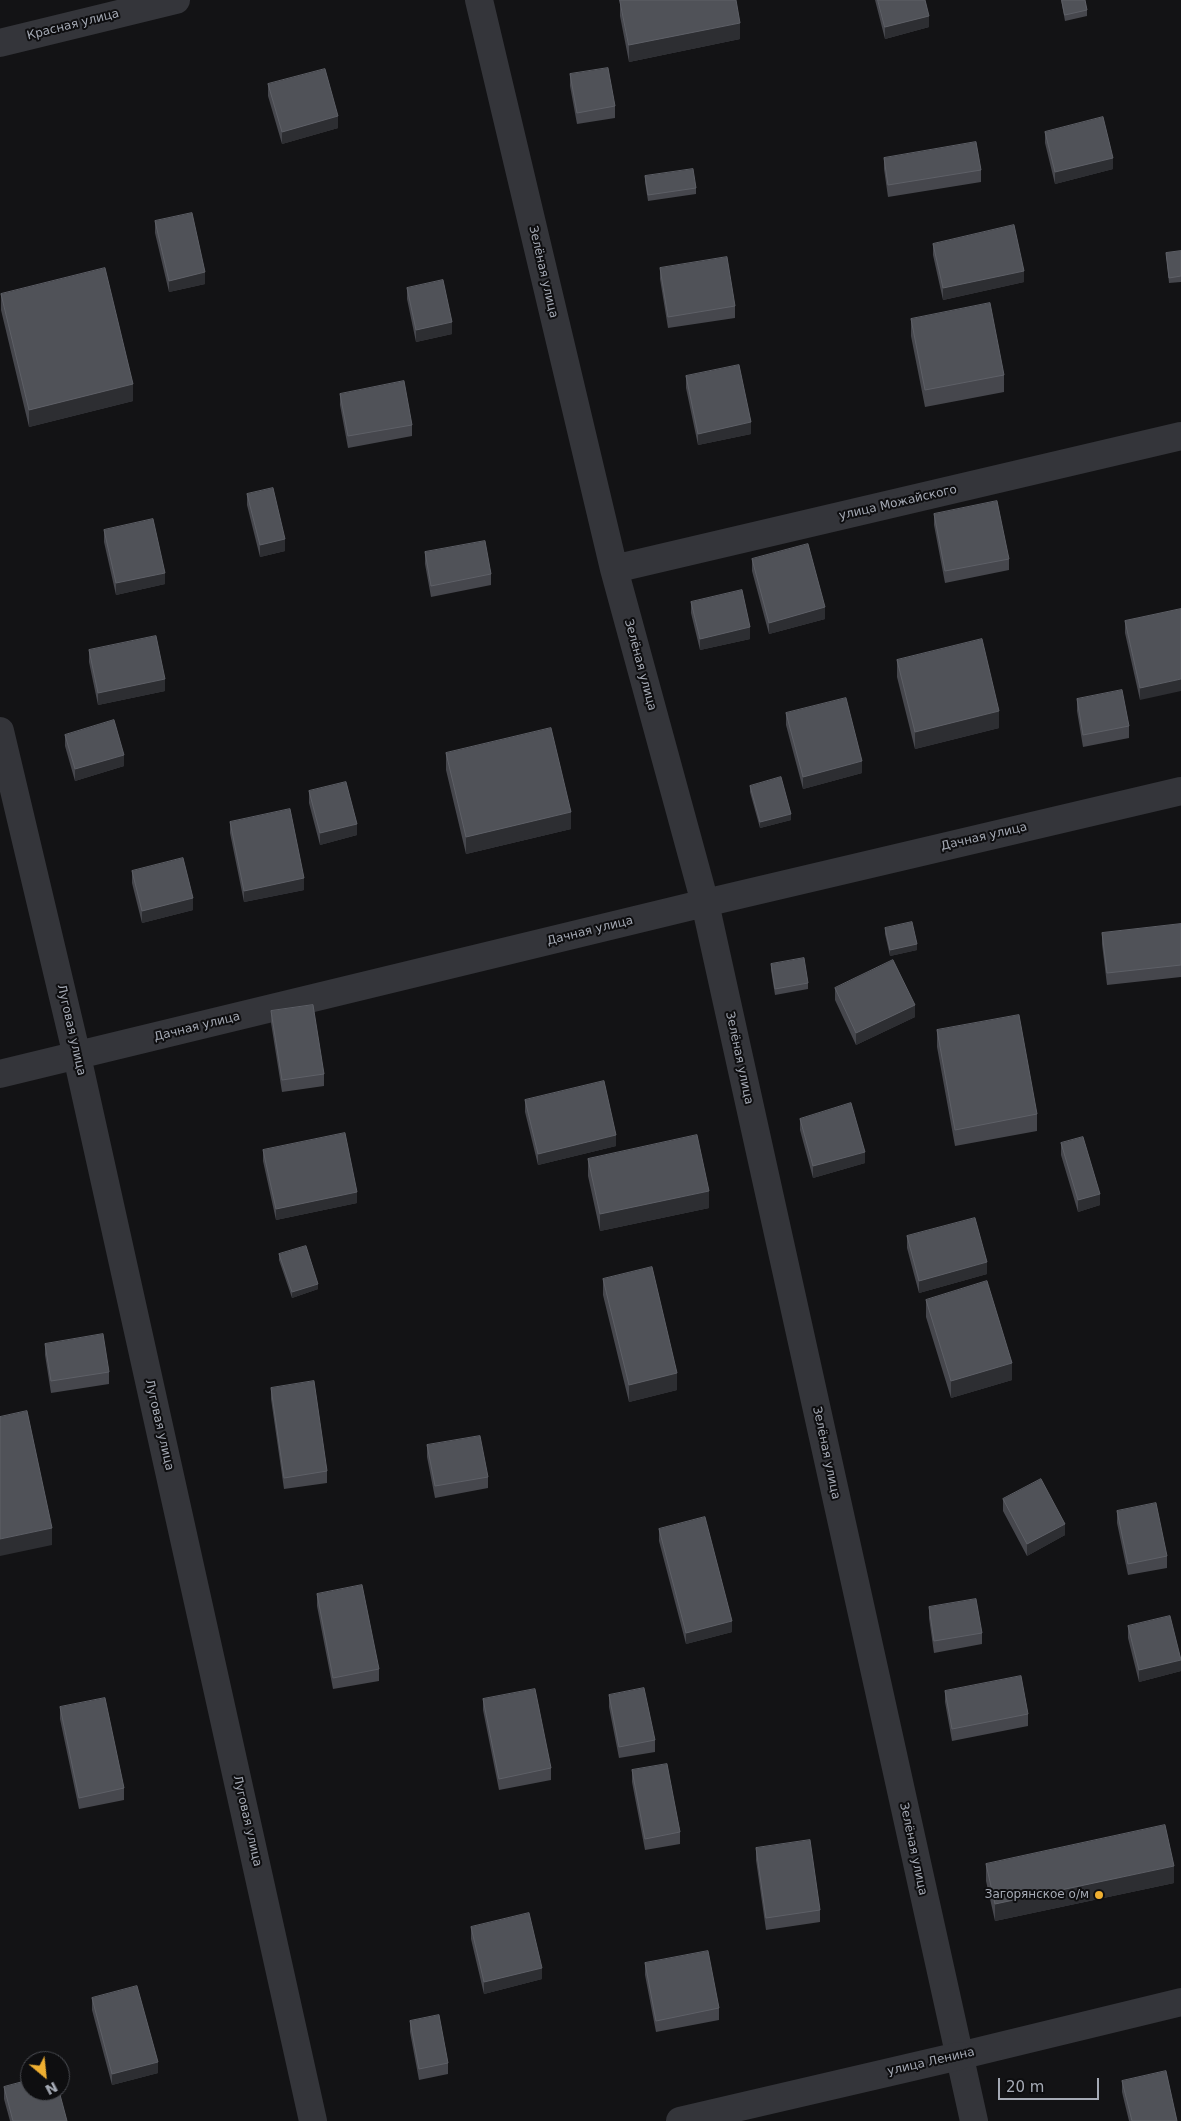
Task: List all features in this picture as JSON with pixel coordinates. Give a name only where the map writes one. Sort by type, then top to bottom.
[{"type":"street","name":"Красная улица","points":[[0,44],[176,0]]},
{"type":"street","name":"Зелёная улица","points":[[479,0],[614,569],[704,903],[974,2121]]},
{"type":"street","name":"улица Можайского","points":[[614,569],[1181,436]]},
{"type":"street","name":"Луговая улица","points":[[0,730],[77,1056],[313,2121]]},
{"type":"street","name":"Дачная улица","points":[[0,1074],[704,903],[1181,791]]},
{"type":"street","name":"улица Ленина","points":[[680,2121],[1181,2002]]},
{"type":"building","points":[[620,0],[736,0],[740,23],[629,45]]},
{"type":"building","points":[[878,0],[925,0],[929,16],[885,27]]},
{"type":"building","points":[[1062,0],[1085,0],[1087,10],[1065,15]]},
{"type":"building","points":[[608,68],[615,106],[577,113],[570,74]]},
{"type":"building","points":[[325,69],[338,116],[282,132],[268,84]]},
{"type":"building","points":[[1103,117],[1113,158],[1055,172],[1045,132]]},
{"type":"building","points":[[976,142],[981,170],[888,185],[884,158]]},
{"type":"building","points":[[693,169],[696,188],[648,195],[645,176]]},
{"type":"building","points":[[192,213],[205,272],[169,281],[155,221]]},
{"type":"building","points":[[1014,225],[1024,271],[943,288],[933,244]]},
{"type":"building","points":[[1181,251],[1181,276],[1169,278],[1166,253]]},
{"type":"building","points":[[727,257],[735,306],[668,317],[660,268]]},
{"type":"building","points":[[105,268],[133,384],[29,410],[1,294]]},
{"type":"building","points":[[443,280],[452,322],[416,330],[407,288]]},
{"type":"building","points":[[990,303],[1004,375],[925,390],[911,319]]},
{"type":"building","points":[[739,365],[751,422],[698,434],[686,376]]},
{"type":"building","points":[[404,381],[412,425],[348,436],[340,394]]},
{"type":"building","points":[[273,488],[285,539],[260,545],[247,494]]},
{"type":"building","points":[[997,501],[1009,559],[945,571],[934,514]]},
{"type":"building","points":[[153,519],[165,573],[116,583],[104,530]]},
{"type":"building","points":[[485,541],[491,574],[431,586],[425,552]]},
{"type":"building","points":[[808,544],[825,607],[769,623],[752,559]]},
{"type":"building","points":[[742,590],[750,627],[700,639],[691,602]]},
{"type":"building","points":[[1181,609],[1181,679],[1140,688],[1125,621]]},
{"type":"building","points":[[156,636],[165,679],[98,693],[89,650]]},
{"type":"building","points":[[982,639],[999,711],[915,732],[897,660]]},
{"type":"building","points":[[1122,690],[1129,726],[1083,735],[1077,699]]},
{"type":"building","points":[[846,698],[862,761],[803,777],[786,713]]},
{"type":"building","points":[[114,720],[124,755],[75,769],[65,735]]},
{"type":"building","points":[[551,728],[571,812],[466,837],[446,753]]},
{"type":"building","points":[[781,777],[791,814],[760,822],[750,786]]},
{"type":"building","points":[[346,782],[357,824],[320,833],[309,791]]},
{"type":"building","points":[[290,809],[304,878],[244,891],[230,822]]},
{"type":"building","points":[[183,858],[193,898],[142,911],[132,871]]},
{"type":"building","points":[[912,922],[917,944],[890,950],[885,928]]},
{"type":"building","points":[[1181,924],[1181,965],[1107,973],[1102,933]]},
{"type":"building","points":[[804,958],[808,983],[775,989],[771,964]]},
{"type":"building","points":[[893,960],[915,1005],[856,1033],[835,988]]},
{"type":"building","points":[[313,1005],[324,1074],[282,1080],[271,1011]]},
{"type":"building","points":[[1019,1015],[1037,1114],[955,1130],[937,1030]]},
{"type":"building","points":[[604,1081],[616,1135],[538,1154],[525,1100]]},
{"type":"building","points":[[851,1103],[865,1152],[813,1166],[800,1119]]},
{"type":"building","points":[[345,1133],[357,1192],[276,1209],[263,1150]]},
{"type":"building","points":[[697,1135],[709,1191],[600,1214],[588,1159]]},
{"type":"building","points":[[1083,1137],[1100,1194],[1078,1200],[1061,1143]]},
{"type":"building","points":[[975,1218],[987,1262],[919,1281],[907,1236]]},
{"type":"building","points":[[306,1246],[318,1284],[292,1292],[279,1254]]},
{"type":"building","points":[[652,1267],[677,1373],[629,1385],[603,1279]]},
{"type":"building","points":[[987,1281],[1012,1363],[951,1381],[926,1300]]},
{"type":"building","points":[[103,1334],[109,1372],[51,1381],[45,1344]]},
{"type":"building","points":[[314,1381],[327,1471],[284,1478],[271,1388]]},
{"type":"building","points":[[27,1411],[52,1528],[0,1539],[0,1417]]},
{"type":"building","points":[[480,1436],[488,1477],[435,1486],[427,1445]]},
{"type":"building","points":[[1041,1479],[1065,1524],[1027,1544],[1003,1499]]},
{"type":"building","points":[[1156,1503],[1167,1556],[1128,1564],[1117,1511]]},
{"type":"building","points":[[705,1517],[732,1621],[686,1633],[659,1529]]},
{"type":"building","points":[[362,1585],[379,1669],[333,1678],[317,1594]]},
{"type":"building","points":[[976,1599],[982,1633],[934,1641],[929,1607]]},
{"type":"building","points":[[1170,1616],[1181,1660],[1139,1670],[1128,1626]]},
{"type":"building","points":[[1021,1676],[1028,1714],[952,1729],[945,1691]]},
{"type":"building","points":[[644,1688],[655,1740],[619,1747],[609,1695]]},
{"type":"building","points":[[535,1689],[551,1768],[499,1779],[483,1699]]},
{"type":"building","points":[[105,1698],[124,1788],[79,1798],[60,1707]]},
{"type":"building","points":[[667,1764],[680,1832],[645,1839],[632,1770]]},
{"type":"building","points":[[1165,1825],[1174,1866],[995,1904],[986,1864]]},
{"type":"building","points":[[810,1840],[820,1910],[766,1918],[756,1848]]},
{"type":"building","points":[[529,1913],[542,1968],[484,1982],[471,1927]]},
{"type":"building","points":[[708,1951],[719,2008],[656,2021],[645,1963]]},
{"type":"building","points":[[137,1986],[158,2062],[112,2074],[92,1998]]},
{"type":"building","points":[[439,2015],[448,2063],[419,2069],[410,2021]]},
{"type":"building","points":[[1166,2071],[1177,2121],[1132,2121],[1122,2081]]},
{"type":"building","points":[[20,2083],[20,2101],[62,2101],[67,2121],[13,2121],[4,2087]]},
{"type":"place","name":"Загорянское о/м","points":[[1099,1895]]}]
